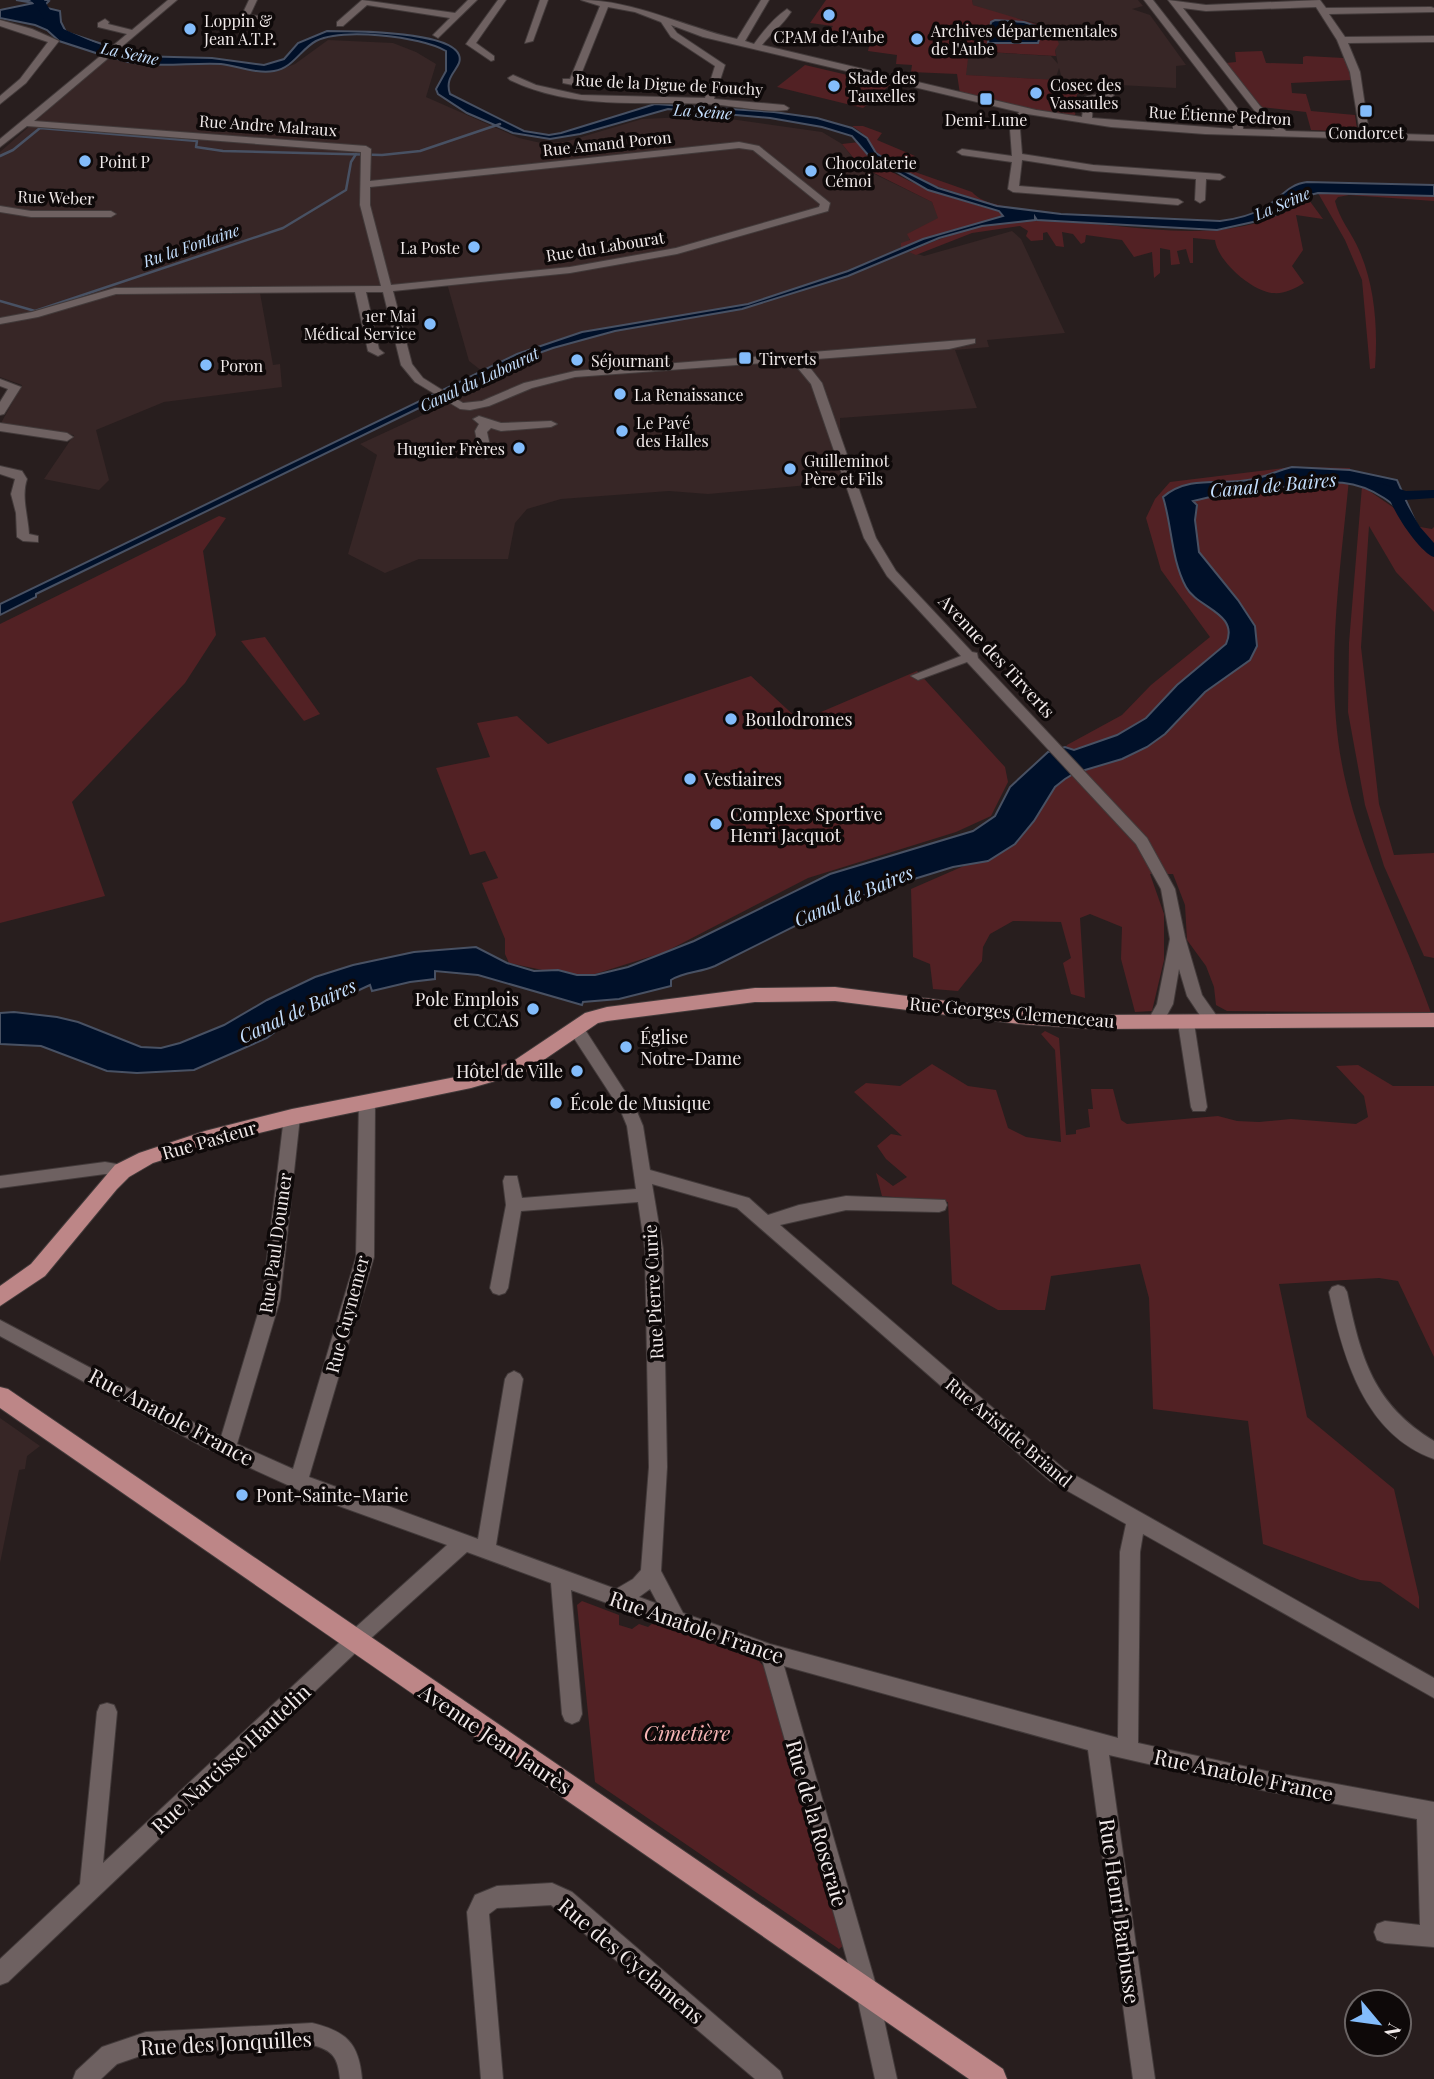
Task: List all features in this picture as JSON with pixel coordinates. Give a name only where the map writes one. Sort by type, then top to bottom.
[{"type":"main road","name":"Rue Georges Clemenceau","points":[[584,1024],[621,1012],[745,996],[835,994],[1020,1017],[1095,1022],[1434,1020]]},
{"type":"main road","name":"Rue Pasteur","points":[[0,1297],[38,1270],[122,1171],[146,1158],[193,1142],[292,1117],[471,1081],[519,1067],[584,1024]]},
{"type":"main road","name":"Avenue Jean Jaurès","points":[[0,1396],[993,2079]]},
{"type":"street","points":[[0,144],[173,0]]},
{"type":"street","points":[[253,0],[245,17],[256,18]]},
{"type":"street","points":[[439,35],[473,0]]},
{"type":"street","points":[[491,58],[471,44],[502,0]]},
{"type":"street","points":[[528,41],[544,0]]},
{"type":"street","name":"Rue Étienne Pedron","points":[[585,0],[637,10],[706,35],[739,43],[1024,110],[1087,121],[1238,133],[1434,138]]},
{"type":"street","points":[[739,43],[765,0]]},
{"type":"street","points":[[1149,0],[1232,107],[1238,116],[1238,133]]},
{"type":"street","points":[[340,24],[366,1],[457,16]]},
{"type":"street","points":[[570,84],[607,3]]},
{"type":"street","points":[[1174,3],[1206,8],[1319,5],[1431,10]]},
{"type":"street","points":[[1174,3],[1257,108],[1284,134]]},
{"type":"street","points":[[1319,5],[1342,40],[1355,72],[1365,136]]},
{"type":"street","points":[[756,47],[772,24],[780,22],[787,12]]},
{"type":"street","points":[[667,21],[664,26],[720,65],[709,101]]},
{"type":"street","points":[[105,22],[101,25],[133,33]]},
{"type":"street","points":[[0,23],[54,41],[23,81],[0,101]]},
{"type":"street","points":[[692,45],[706,35]]},
{"type":"street","points":[[1342,40],[1434,39]]},
{"type":"street","name":"Rue de la Digue de Fouchy","points":[[513,78],[524,85],[573,96],[613,100],[709,101],[784,108]]},
{"type":"street","points":[[1087,121],[1088,99],[1109,95]]},
{"type":"street","points":[[1024,110],[1014,125],[1013,143],[1017,158],[1013,188],[1018,191],[1178,202]]},
{"type":"street","name":"Rue Andre Malraux","points":[[8,125],[360,146],[368,156],[365,205],[386,289]]},
{"type":"street","name":"Rue Amand Poron","points":[[367,184],[739,145],[756,148],[825,203],[824,209]]},
{"type":"street","points":[[962,152],[1141,174],[1220,177]]},
{"type":"street","points":[[1200,200],[1201,176]]},
{"type":"street","name":"Rue Weber","points":[[0,209],[41,215],[111,214]]},
{"type":"street","name":"Rue du Labourat","points":[[0,321],[34,315],[115,291],[386,289],[570,270],[677,251],[824,209]]},
{"type":"street","points":[[360,289],[374,351],[378,353]]},
{"type":"street","points":[[386,289],[407,365],[419,380],[460,406],[470,407],[485,404],[528,385],[575,374],[949,346],[971,341]]},
{"type":"street","name":"Avenue des Tirverts","points":[[816,356],[816,383],[870,538],[891,572],[1142,841],[1168,889],[1177,937],[1195,996],[1213,1022]]},
{"type":"street","name":"Avenue des Tirverts","points":[[795,357],[816,383]]},
{"type":"street","points":[[0,382],[15,387],[0,411]]},
{"type":"street","points":[[470,407],[472,413],[485,424],[501,427],[551,424]]},
{"type":"street","points":[[485,424],[481,431],[485,455]]},
{"type":"street","points":[[0,428],[67,437]]},
{"type":"street","points":[[0,470],[18,474],[21,479],[16,498],[22,513],[21,531],[23,537],[34,540]]},
{"type":"street","points":[[918,676],[972,656]]},
{"type":"street","name":"Avenue des Tirverts","points":[[1155,1022],[1166,1004],[1177,937]]},
{"type":"street","points":[[1186,1023],[1199,1107]]},
{"type":"street","name":"Rue Pierre Curie","points":[[584,1024],[635,1126],[654,1249],[658,1467],[651,1572]]},
{"type":"street","name":"Rue Guynemer","points":[[299,1480],[365,1257],[367,1102]]},
{"type":"street","name":"Rue Paul Doumer","points":[[227,1448],[271,1300],[292,1117]]},
{"type":"street","points":[[0,1182],[105,1168],[122,1171]]},
{"type":"street","name":"Rue Aristide Briand","points":[[641,1174],[734,1199],[766,1222],[1039,1461],[1077,1489],[1434,1689]]},
{"type":"street","points":[[499,1288],[514,1205],[511,1181]]},
{"type":"street","points":[[514,1205],[645,1195]]},
{"type":"street","points":[[766,1222],[799,1212],[846,1203],[939,1205]]},
{"type":"street","points":[[1338,1292],[1348,1343],[1362,1382],[1386,1415],[1404,1432],[1434,1451]]},
{"type":"street","name":"Rue Anatole France","points":[[0,1327],[227,1448],[299,1480],[462,1544],[770,1653],[1097,1743],[1266,1781],[1430,1811]]},
{"type":"street","points":[[485,1552],[514,1379]]},
{"type":"street","points":[[1128,1750],[1130,1552],[1136,1522]]},
{"type":"street","name":"Rue Narcisse Hautelin","points":[[0,1975],[462,1544]]},
{"type":"street","points":[[614,1598],[646,1581],[651,1572]]},
{"type":"street","points":[[651,1572],[677,1620]]},
{"type":"street","points":[[560,1578],[572,1714]]},
{"type":"street","name":"Rue de la Roseraie","points":[[770,1653],[867,1992],[886,2079]]},
{"type":"street","points":[[90,1890],[107,1713]]},
{"type":"street","name":"Rue Henri Barbusse","points":[[1097,1743],[1144,2079]]},
{"type":"street","points":[[1385,1932],[1431,1937],[1430,1811]]},
{"type":"street","name":"Rue des Cyclamens","points":[[492,2079],[478,1912],[483,1903],[497,1897],[552,1894],[564,1900],[772,2079]]},
{"type":"street","name":"Rue des Jonquilles","points":[[84,2079],[110,2055],[146,2043],[312,2034],[331,2038],[344,2048],[351,2062],[351,2079]]},
{"type":"shaded area","points":[[972,0],[1138,0],[1143,6],[1132,9],[1150,15],[1186,65],[1176,66],[1176,88],[1063,82],[1059,68],[1055,80],[965,75],[969,51],[1051,56],[1058,64],[1055,27],[1006,16],[973,5]]},
{"type":"shaded area","points":[[328,40],[393,43],[416,52],[436,64],[426,97],[519,138],[541,143],[565,142],[642,119],[709,116],[822,132],[842,144],[860,167],[932,202],[939,218],[908,234],[910,241],[901,249],[924,256],[1012,231],[1021,239],[1065,333],[987,340],[989,347],[955,350],[977,408],[840,418],[841,482],[708,494],[669,491],[561,499],[527,509],[515,523],[508,559],[419,559],[385,573],[348,554],[377,455],[360,444],[438,408],[491,378],[469,361],[446,280],[364,287],[263,286],[260,293],[273,365],[280,364],[282,387],[164,402],[96,430],[109,480],[99,490],[44,479],[74,435],[0,425],[22,385],[0,377],[0,152],[110,56],[129,62],[220,64],[257,71],[279,70],[295,64]]},
{"type":"shaded area","points":[[0,1418],[40,1446],[27,1456],[25,1469],[19,1470],[0,1563]]},
{"type":"green space","points":[[826,0],[972,0],[973,5],[1053,29],[1059,44],[1055,50],[1056,56],[969,51],[966,75],[1060,80],[1061,90],[1085,91],[1085,94],[1077,94],[1075,117],[1017,108],[960,94],[957,74],[911,72],[912,65],[896,64],[897,55],[868,51],[870,42],[840,38],[842,34],[830,30],[833,26],[810,23]]},
{"type":"green space","points":[[1262,51],[1266,63],[1303,64],[1303,57],[1306,56],[1344,58],[1351,80],[1291,83],[1292,93],[1306,94],[1311,111],[1355,115],[1357,129],[1353,132],[1311,130],[1306,112],[1261,107],[1226,63],[1236,62],[1235,52]]},
{"type":"green space","name":"Stade des Tauxelles","points":[[805,65],[890,85],[863,108],[777,87]]},
{"type":"green space","points":[[852,126],[863,126],[882,133],[877,140],[915,156],[907,161],[915,172],[972,192],[984,201],[1033,210],[997,206],[927,183],[876,153],[862,133]]},
{"type":"green space","points":[[859,142],[868,155],[901,177],[943,194],[999,211],[1003,217],[948,231],[901,248],[901,243],[910,240],[907,234],[938,218],[932,202],[860,166],[842,144]]},
{"type":"green space","points":[[1332,191],[1434,196],[1434,201],[1349,195],[1338,197],[1335,201],[1339,214],[1359,250],[1369,278],[1376,338],[1375,368],[1370,369],[1362,280],[1345,240],[1318,193]]},
{"type":"green space","points":[[1306,196],[1323,219],[1296,215],[1303,250],[1292,266],[1304,283],[1282,293],[1265,291],[1237,274],[1222,257],[1215,240],[1193,238],[1193,263],[1190,263],[1186,249],[1177,251],[1180,264],[1171,265],[1170,250],[1160,248],[1160,273],[1154,278],[1152,252],[1134,257],[1122,240],[1086,235],[1085,242],[1081,244],[1073,234],[1062,232],[1064,247],[1056,246],[1047,232],[1043,233],[1043,240],[1031,241],[1026,236],[1028,231],[1020,226],[972,233],[916,255],[909,252],[969,230],[1016,221],[1062,221],[1158,230],[1221,230],[1280,214]]},
{"type":"green space","points":[[1292,467],[1350,468],[1338,585],[1334,663],[1338,741],[1345,779],[1362,839],[1431,1013],[1227,1011],[1216,1005],[1214,987],[1206,966],[1187,940],[1185,905],[1173,874],[1150,874],[1164,914],[1164,960],[1152,1011],[1135,1012],[1121,959],[1122,927],[1090,914],[1080,918],[1085,998],[1071,994],[1063,963],[1071,958],[1061,922],[1013,921],[990,934],[983,947],[982,961],[958,991],[933,989],[930,964],[913,957],[911,889],[1005,848],[1067,745],[1122,715],[1151,685],[1210,637],[1161,570],[1146,518],[1155,499],[1170,482]]},
{"type":"green space","points":[[1362,486],[1397,510],[1409,525],[1432,529],[1434,527],[1434,612],[1396,572],[1369,526],[1361,647],[1379,804],[1394,855],[1434,853],[1434,958],[1424,956],[1384,866],[1365,805],[1348,712],[1349,643]]},
{"type":"green space","points":[[219,516],[226,518],[203,551],[216,635],[185,683],[72,802],[105,896],[0,923],[0,624]]},
{"type":"green space","points":[[265,637],[320,714],[304,721],[241,641]]},
{"type":"green space","name":"Complexe Sportive Henri Jacquot","points":[[917,671],[1005,767],[1008,782],[991,816],[956,832],[808,878],[665,952],[595,974],[571,976],[509,963],[505,954],[505,939],[482,883],[498,878],[485,851],[470,855],[436,768],[490,757],[477,723],[517,716],[548,744],[751,676],[800,721]]},
{"type":"green space","points":[[1045,1031],[1059,1038],[1066,1135],[1076,1134],[1076,1130],[1090,1127],[1088,1109],[1093,1109],[1091,1089],[1113,1089],[1121,1120],[1127,1124],[1218,1116],[1237,1121],[1291,1119],[1356,1124],[1368,1117],[1364,1096],[1336,1066],[1358,1065],[1393,1086],[1434,1086],[1434,1357],[1398,1281],[1379,1278],[1279,1284],[1307,1417],[1394,1489],[1419,1597],[1419,1609],[1380,1582],[1360,1580],[1263,1544],[1248,1421],[1153,1409],[1149,1298],[1140,1264],[1051,1276],[1045,1310],[998,1310],[952,1284],[948,1202],[882,1196],[876,1173],[893,1186],[907,1177],[886,1159],[877,1146],[891,1134],[902,1136],[854,1092],[866,1083],[900,1086],[932,1064],[968,1086],[996,1090],[1008,1128],[1026,1137],[1061,1142],[1055,1050],[1041,1034]]},
{"type":"green space","name":"Cimetière","points":[[582,1601],[619,1615],[619,1625],[632,1629],[639,1624],[648,1627],[654,1622],[759,1661],[765,1668],[844,1945],[839,1949],[595,1782],[577,1605]]},
{"type":"water","points":[[16,0],[49,1],[43,7],[60,11],[66,32],[108,46],[99,54],[59,41],[47,30],[35,25],[0,18],[0,10],[34,3]]},
{"type":"water","points":[[991,22],[1024,22],[1039,27],[1041,32],[1038,43],[988,43]]},
{"type":"water","points":[[327,31],[398,34],[438,41],[452,47],[460,60],[449,81],[450,94],[524,131],[549,135],[561,133],[655,104],[774,112],[817,118],[852,128],[867,138],[876,153],[938,188],[997,206],[1061,214],[1220,221],[1259,211],[1289,189],[1307,182],[1434,185],[1434,196],[1318,193],[1306,196],[1283,212],[1262,220],[1217,230],[1037,220],[1035,217],[1035,220],[982,226],[939,238],[848,276],[742,309],[615,331],[553,348],[511,363],[36,594],[36,597],[0,615],[0,604],[517,354],[582,332],[748,304],[848,271],[923,239],[1003,216],[999,211],[928,190],[868,155],[852,136],[822,127],[770,118],[668,109],[580,134],[550,139],[513,133],[467,113],[438,94],[436,89],[446,71],[446,51],[419,41],[362,34],[328,37],[311,44],[281,69],[267,72],[221,64],[136,63],[110,56],[117,51],[136,56],[212,58],[264,65],[284,59],[298,43]]},
{"type":"water","points":[[1292,467],[1350,470],[1397,480],[1416,523],[1401,518],[1398,511],[1384,498],[1354,485],[1340,483],[1326,482],[1268,488],[1262,492],[1227,493],[1193,501],[1197,505],[1195,520],[1199,552],[1238,600],[1255,626],[1257,646],[1250,660],[1205,692],[1165,734],[1147,747],[1065,779],[1055,787],[1034,821],[1015,844],[988,861],[953,867],[875,891],[831,908],[715,966],[676,977],[671,980],[671,986],[619,999],[583,1002],[582,1005],[478,975],[435,971],[435,979],[372,991],[370,985],[284,1025],[267,1038],[194,1070],[137,1073],[107,1071],[41,1046],[0,1044],[0,1013],[14,1012],[78,1022],[141,1047],[161,1048],[224,1025],[315,977],[353,965],[414,952],[476,947],[507,963],[534,971],[558,970],[577,975],[595,975],[628,967],[694,941],[830,874],[973,831],[995,816],[1010,787],[1048,752],[1065,747],[1074,750],[1117,735],[1146,718],[1177,685],[1226,644],[1229,634],[1227,625],[1191,594],[1181,576],[1163,497],[1184,485],[1254,479]]},
{"type":"waterway","name":"La Seine","points":[[35,0],[39,1],[57,30],[100,49],[132,57]]},
{"type":"waterway","points":[[356,154],[420,151],[500,124]]},
{"type":"waterway","points":[[0,156],[13,150],[40,128],[197,141],[196,147],[223,151],[356,154]]},
{"type":"waterway","name":"Ru la Fontaine","points":[[0,301],[35,311],[283,228],[346,190],[351,162],[356,154]]},
{"type":"waterway","name":"Canal de Baires","points":[[1380,487],[1405,496],[1434,494]]},
{"type":"waterway","points":[[1395,497],[1414,529],[1434,552]]},
{"type":"place","name":"CPAM de l'Aube","points":[[829,15]]},
{"type":"place","name":"Loppin & Jean A.T.P.","points":[[190,29]]},
{"type":"place","name":"Archives départementales de l'Aube","points":[[917,39]]},
{"type":"place","name":"Stade des Tauxelles","points":[[834,86]]},
{"type":"place","name":"Cosec des Vassaules","points":[[1036,93]]},
{"type":"place","name":"Demi-Lune","points":[[986,99]]},
{"type":"place","name":"Condorcet","points":[[1366,111]]},
{"type":"place","name":"Point P","points":[[85,161]]},
{"type":"place","name":"Chocolaterie Cémoi","points":[[811,171]]},
{"type":"place","name":"La Poste","points":[[474,247]]},
{"type":"place","name":"1er Mai Médical Service","points":[[430,324]]},
{"type":"place","name":"Tirverts","points":[[745,358]]},
{"type":"place","name":"Séjournant","points":[[577,360]]},
{"type":"place","name":"Poron","points":[[206,365]]},
{"type":"place","name":"La Renaissance","points":[[620,394]]},
{"type":"place","name":"Le Pavé des Halles","points":[[622,431]]},
{"type":"place","name":"Huguier Frères","points":[[519,448]]},
{"type":"place","name":"Guilleminot Père et Fils","points":[[790,469]]},
{"type":"place","name":"Boulodromes","points":[[731,719]]},
{"type":"place","name":"Vestiaires","points":[[690,779]]},
{"type":"place","name":"Complexe Sportive Henri Jacquot","points":[[716,824]]},
{"type":"place","name":"Pole Emplois et CCAS","points":[[533,1009]]},
{"type":"place","name":"Église Notre-Dame","points":[[626,1047]]},
{"type":"place","name":"Hôtel de Ville","points":[[577,1071]]},
{"type":"place","name":"École de Musique","points":[[556,1103]]},
{"type":"place","name":"Pont-Sainte-Marie","points":[[242,1495]]},
{"type":"water label","name":"Canal du Labourat","points":[[479,379]]}]
